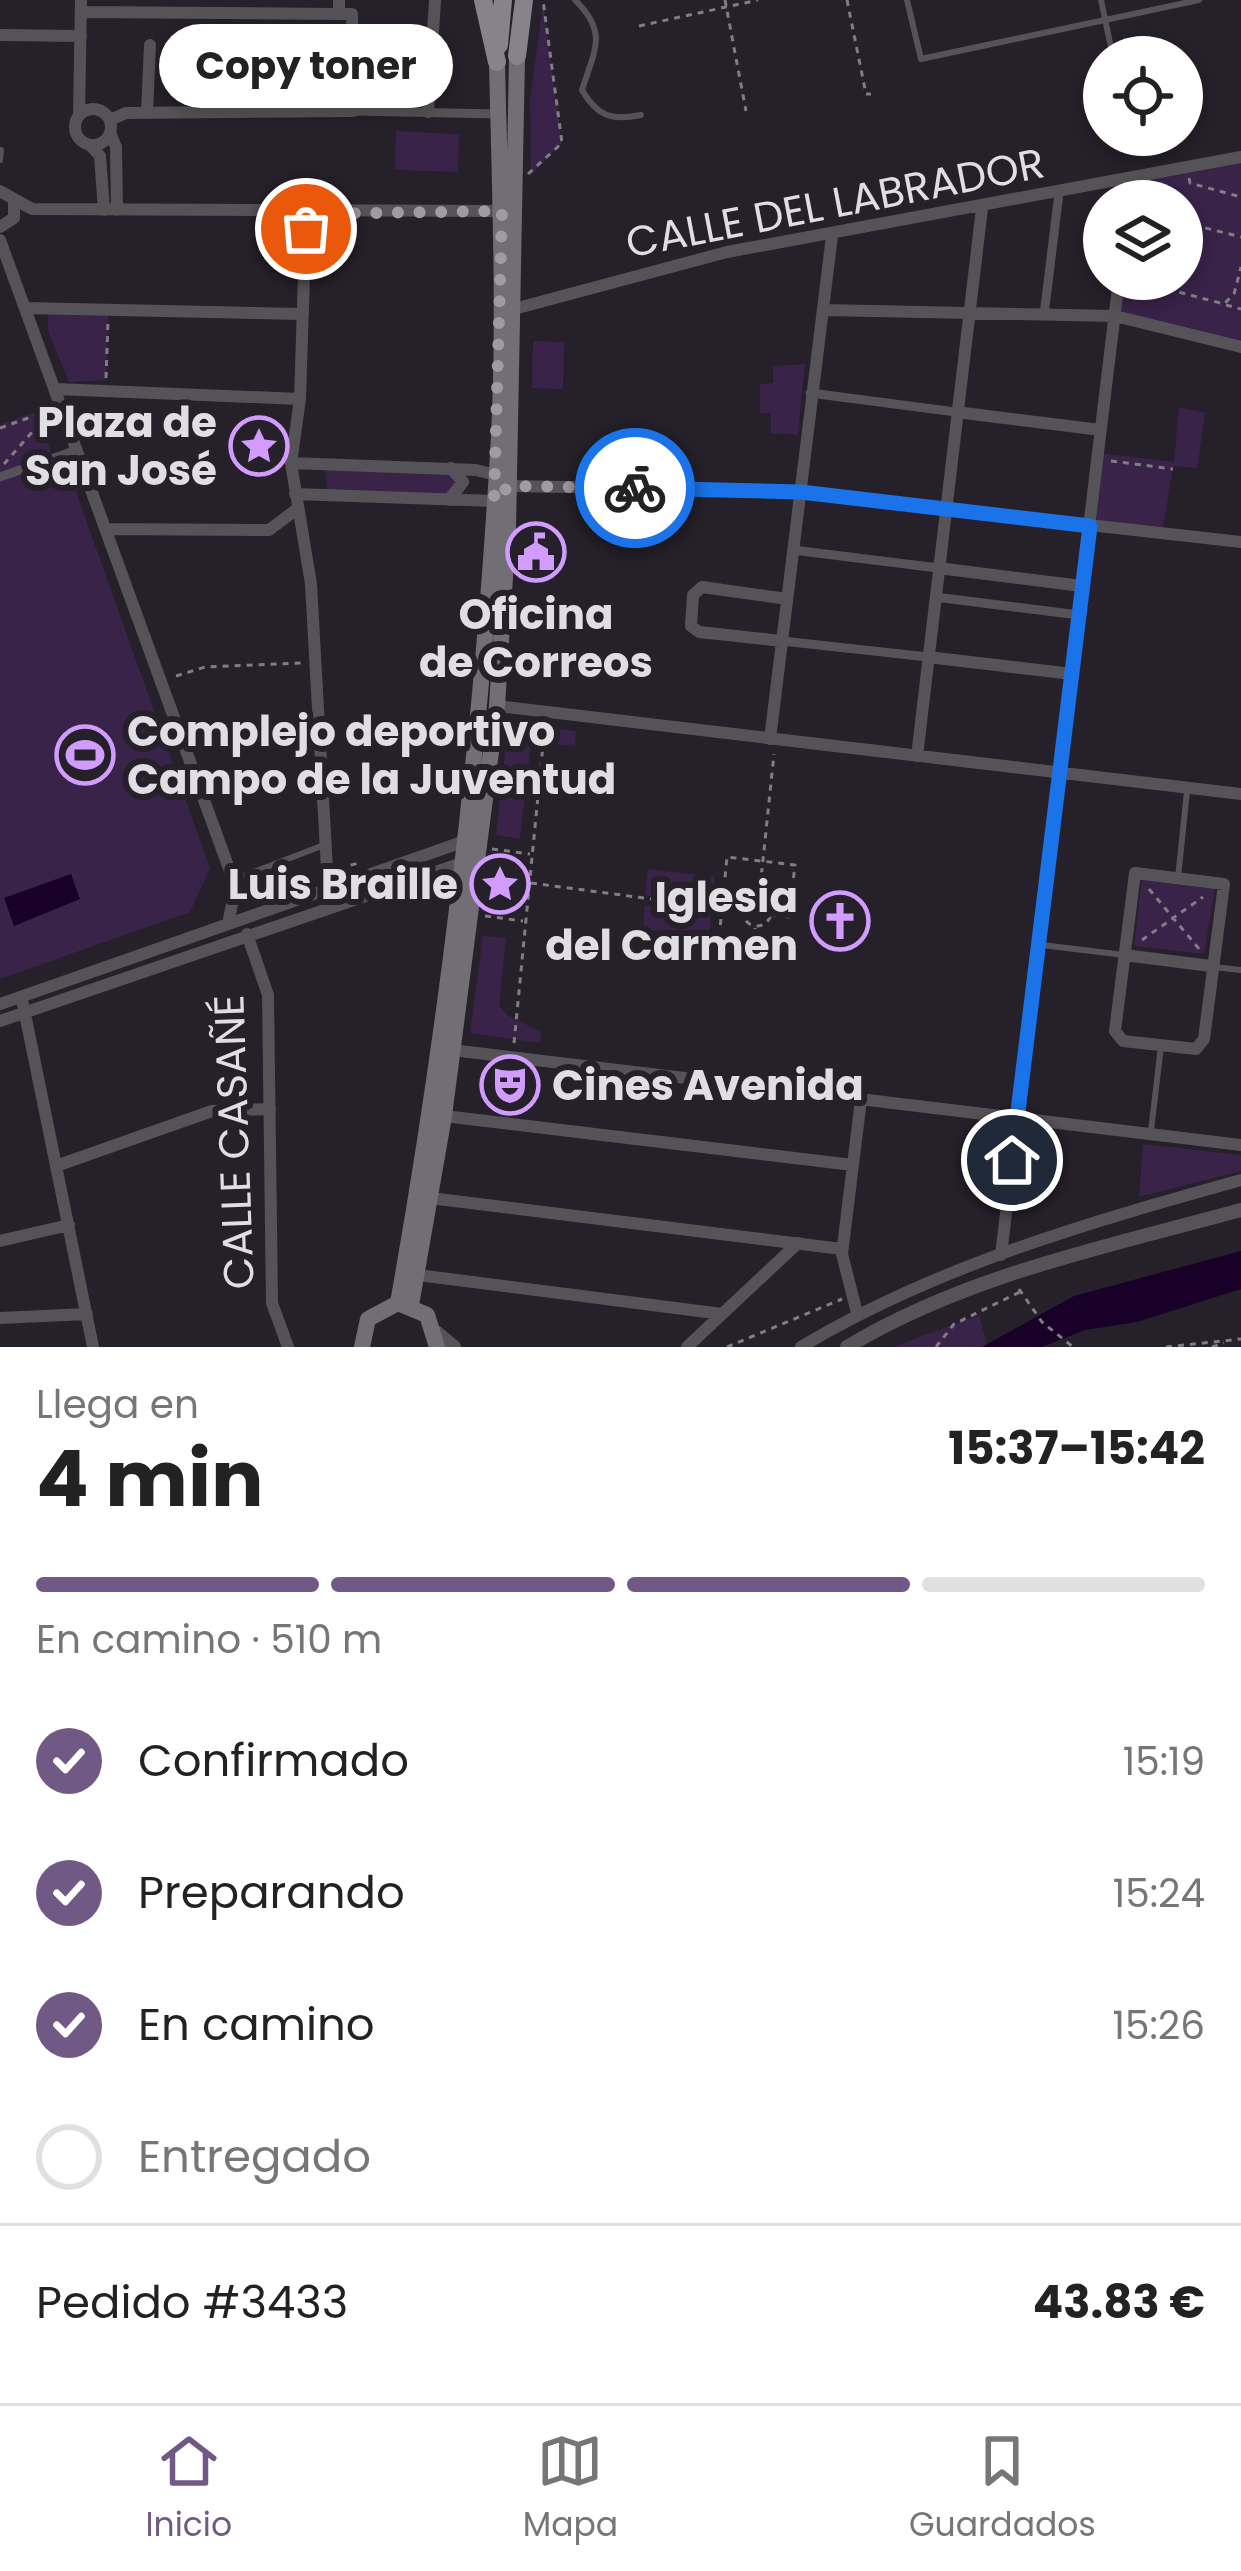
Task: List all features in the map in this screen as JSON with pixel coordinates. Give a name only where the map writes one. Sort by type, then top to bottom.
[{"type":"main road","points":[[483,0],[507,59]]},
{"type":"main road","points":[[361,1347],[368,1319],[404,1304],[418,1275],[472,915],[494,501],[503,479],[514,309],[516,168],[502,0]]},
{"type":"main road","points":[[404,1304],[497,706],[503,479],[498,114],[521,0]]},
{"type":"main road","points":[[404,1304],[428,1316],[437,1340]]},
{"type":"street","points":[[428,112],[435,0]]},
{"type":"street","points":[[110,210],[100,156],[76,134],[81,6],[339,7],[352,14],[352,111]]},
{"type":"street","points":[[0,35],[81,36]]},
{"type":"street","points":[[147,112],[150,45]]},
{"type":"street","points":[[217,46],[218,111]]},
{"type":"street","points":[[79,116],[98,110],[110,126],[116,146],[110,210]]},
{"type":"street","points":[[91,145],[110,126],[147,112],[498,114]]},
{"type":"street","name":"CALLE DEL LABRADOR","points":[[514,309],[728,252],[1241,157]]},
{"type":"street","points":[[4,191],[32,209]]},
{"type":"street","points":[[4,191],[8,223],[2,244],[233,880],[228,924]]},
{"type":"street","points":[[1044,315],[1059,193]]},
{"type":"street","points":[[917,756],[982,208]]},
{"type":"street","points":[[8,223],[32,209],[305,214],[502,211]]},
{"type":"street","points":[[305,214],[300,399],[291,463],[308,549],[328,887]]},
{"type":"street","points":[[773,740],[832,236]]},
{"type":"street","points":[[1001,1255],[1119,300]]},
{"type":"street","points":[[26,308],[303,314]]},
{"type":"street","points":[[823,310],[1115,316],[1241,347]]},
{"type":"street","points":[[56,389],[300,399]]},
{"type":"street","points":[[810,393],[1101,430]]},
{"type":"street","points":[[0,477],[77,450]]},
{"type":"street","points":[[291,463],[452,468],[503,479],[801,492],[1241,542]]},
{"type":"street","points":[[333,464],[325,470],[323,484],[337,496]]},
{"type":"street","points":[[448,501],[463,482],[452,468]]},
{"type":"street","points":[[106,529],[269,530],[296,502],[337,496],[494,501]]},
{"type":"street","points":[[793,550],[1082,586]]},
{"type":"street","points":[[787,599],[702,587],[693,595],[691,626],[699,632],[1072,674]]},
{"type":"street","points":[[934,597],[1079,615]]},
{"type":"street","points":[[497,706],[1241,794]]},
{"type":"street","points":[[0,1021],[23,1004],[328,887],[473,851]]},
{"type":"street","points":[[0,1004],[23,1004],[248,934],[473,851]]},
{"type":"street","points":[[1136,873],[1178,878],[1224,884],[1204,1039],[1196,1049],[1123,1040],[1115,1031],[1136,873]]},
{"type":"street","name":"CALLE CASAÑÉ","points":[[248,934],[268,995],[272,1303],[288,1347]]},
{"type":"street","points":[[1125,951],[1211,961]]},
{"type":"street","points":[[23,1004],[93,1347]]},
{"type":"street","points":[[452,1050],[1241,1144]]},
{"type":"street","points":[[857,1313],[842,1249],[861,1100]]},
{"type":"street","points":[[56,1166],[212,1111],[270,1109]]},
{"type":"street","points":[[444,1116],[853,1166]]},
{"type":"street","points":[[801,1347],[857,1313],[1001,1255],[1106,1217],[1241,1180]]},
{"type":"street","points":[[430,1198],[842,1249]]},
{"type":"street","points":[[847,1347],[1018,1273],[1241,1210]]},
{"type":"street","points":[[0,1241],[69,1225]]},
{"type":"street","points":[[687,1347],[798,1244]]},
{"type":"street","points":[[418,1275],[722,1314]]},
{"type":"street","points":[[0,1318],[87,1314]]},
{"type":"street","points":[[437,1340],[454,1347]]},
{"type":"lane","points":[[575,0],[596,23],[599,46],[582,90]]},
{"type":"lane","points":[[907,0],[921,59],[1199,0]]},
{"type":"lane","points":[[1100,0],[1108,36]]},
{"type":"lane","points":[[570,93],[582,90]]},
{"type":"lane","points":[[582,90],[605,117],[640,116]]},
{"type":"lane","points":[[0,160],[1,150]]},
{"type":"lane","points":[[1178,878],[1187,788]]},
{"type":"lane","points":[[233,880],[316,853],[326,844]]},
{"type":"lane","points":[[1038,945],[1125,951]]},
{"type":"lane","points":[[1211,961],[1241,970]]},
{"type":"lane","points":[[1150,1135],[1160,1046]]},
{"type":"path","points":[[516,168],[531,175],[562,143],[543,0]]},
{"type":"path","points":[[639,26],[726,3],[758,0]]},
{"type":"path","points":[[847,0],[866,94],[871,94]]},
{"type":"path","points":[[726,3],[746,111]]},
{"type":"path","points":[[1203,187],[1241,197]]},
{"type":"path","points":[[1203,227],[1241,237]]},
{"type":"path","points":[[1224,304],[1234,294],[1241,267]]},
{"type":"path","points":[[1203,299],[1241,309]]},
{"type":"path","points":[[107,392],[110,309]]},
{"type":"path","points":[[0,428],[62,410]]},
{"type":"path","points":[[0,477],[3,465],[40,422],[62,410]]},
{"type":"path","points":[[1097,459],[1173,469]]},
{"type":"path","points":[[163,680],[205,667],[315,662]]},
{"type":"path","points":[[512,1057],[545,712]]},
{"type":"path","points":[[771,915],[759,898],[773,740]]},
{"type":"path","points":[[473,851],[532,855]]},
{"type":"path","points":[[718,949],[728,856],[795,865],[794,882]]},
{"type":"path","points":[[233,905],[254,892],[368,860]]},
{"type":"path","points":[[1134,880],[1142,880],[1211,961]]},
{"type":"path","points":[[530,883],[742,911],[755,926],[752,953]]},
{"type":"path","points":[[1125,951],[1216,884]]},
{"type":"path","points":[[742,911],[746,902],[759,898]]},
{"type":"path","points":[[472,915],[526,922]]},
{"type":"path","points":[[755,926],[771,915],[790,917]]},
{"type":"path","points":[[728,1347],[855,1294]]},
{"type":"path","points":[[936,1347],[953,1324],[1023,1294],[1052,1333],[1073,1347]]},
{"type":"path","points":[[1166,1347],[1240,1339],[1238,1347]]},
{"type":"path","points":[[1212,1347],[1231,1340]]},
{"type":"shaded area","points":[[543,3],[562,143],[531,175],[530,100]]},
{"type":"shaded area","points":[[396,131],[459,134],[458,172],[395,170]]},
{"type":"shaded area","points":[[1241,157],[1241,347],[1115,316],[1117,300],[1203,300],[1203,180],[1130,179]]},
{"type":"shaded area","points":[[48,311],[108,315],[106,380],[69,382],[48,331]]},
{"type":"shaded area","points":[[533,341],[564,342],[563,389],[532,388]]},
{"type":"shaded area","points":[[805,364],[798,435],[771,433],[771,413],[760,413],[760,384],[773,383],[773,366]]},
{"type":"shaded area","points":[[1179,407],[1205,413],[1197,468],[1173,466],[1162,534],[1090,526],[1098,453],[1174,462]]},
{"type":"shaded area","points":[[37,411],[53,458],[0,477],[0,425]]},
{"type":"shaded area","name":"Complejo deportivo Campo de la Juventud","points":[[64,458],[210,868],[190,912],[0,979],[0,481]]},
{"type":"shaded area","points":[[325,470],[459,473],[456,496],[327,490]]},
{"type":"shaded area","points":[[508,724],[576,731],[575,746],[531,743],[520,839],[496,835]]},
{"type":"shaded area","points":[[648,869],[715,877],[712,903],[645,895]]},
{"type":"shaded area","points":[[71,874],[80,899],[14,926],[4,898]]},
{"type":"shaded area","points":[[1142,880],[1215,889],[1204,954],[1134,946]]},
{"type":"shaded area","points":[[645,905],[711,913],[709,937],[643,929]]},
{"type":"shaded area","points":[[483,936],[506,938],[499,1005],[507,1015],[541,1032],[540,1043],[470,1033]]},
{"type":"shaded area","points":[[1143,1144],[1241,1155],[1241,1171],[1139,1197]]},
{"type":"shaded area","points":[[1241,1251],[1241,1289],[1137,1322],[1085,1330],[1042,1347],[982,1347],[1074,1296]]},
{"type":"shaded area","points":[[979,1315],[987,1344],[982,1347],[893,1347]]},
{"type":"way so far","points":[[306,229],[305,214],[502,211],[494,501],[509,486],[635,488]]},
{"type":"place","name":"Copy toner","points":[[306,229]]},
{"type":"place","name":"Plaza de San José","points":[[259,446]]},
{"type":"place","name":"Oficina de Correos","points":[[536,552]]},
{"type":"place","name":"Complejo deportivo Campo de la Juventud","points":[[85,755]]},
{"type":"place","name":"Luis Braille","points":[[500,884]]},
{"type":"place","name":"Iglesia del Carmen","points":[[840,921]]},
{"type":"place","name":"Cines Avenida","points":[[510,1085]]},
{"type":"route","points":[[635,488],[801,492],[1090,526],[1012,1160]]}]
